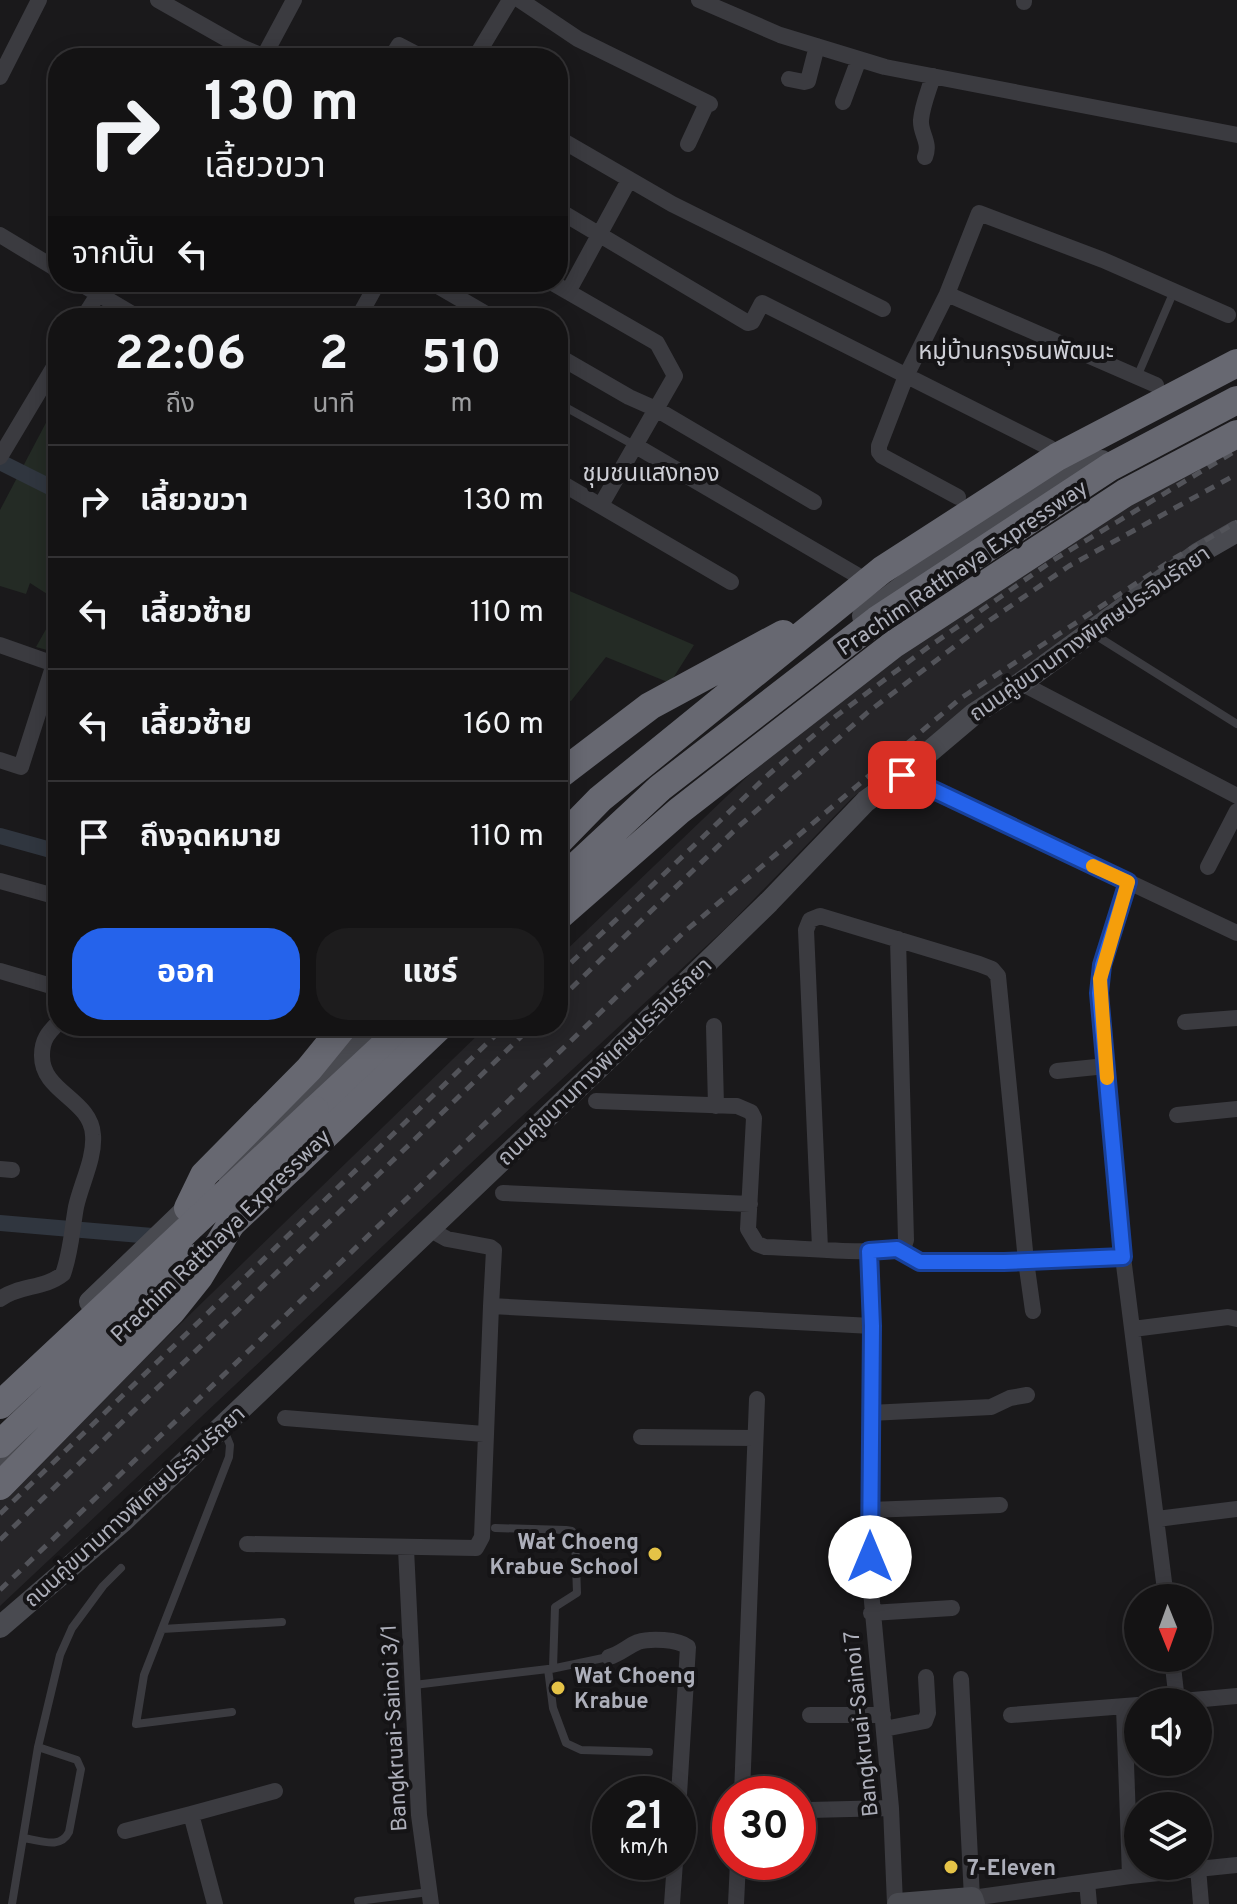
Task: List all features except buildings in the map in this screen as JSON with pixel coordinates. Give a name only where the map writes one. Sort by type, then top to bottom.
[{"type":"highway","points":[[568,832],[600,799],[882,570],[1057,457],[1228,368]]},
{"type":"highway","name":"Prachim Ratthaya Expressway","points":[[568,874],[660,788],[877,620],[1110,467],[1237,397]]},
{"type":"highway","name":"Prachim Ratthaya Expressway","points":[[568,908],[679,811],[894,644],[1125,493],[1237,434]]},
{"type":"highway","points":[[568,768],[650,706],[784,634],[824,617]]},
{"type":"highway","points":[[180,1216],[204,1175],[309,1069],[336,1036]]},
{"type":"highway","name":"Prachim Ratthaya Expressway","points":[[1,1394],[394,1036]]},
{"type":"highway","name":"Prachim Ratthaya Expressway","points":[[0,1444],[429,1036]]},
{"type":"highway","points":[[0,1486],[171,1312],[199,1277],[231,1224]]},
{"type":"main road","points":[[568,925],[682,821],[695,798],[708,749],[724,731],[885,598],[1072,474],[1237,397]]},
{"type":"main road","name":"ถนนคู่ขนานทางพิเศษประจิมรัถยา","points":[[0,1627],[122,1522],[706,964],[866,801],[974,714],[1199,553],[1237,531]]},
{"type":"main road","points":[[42,1422],[1,1394],[147,1247],[368,1036]]},
{"type":"main road","points":[[0,1464],[427,1055],[427,1036]]},
{"type":"main road","points":[[897,1904],[973,1901]]},
{"type":"street","points":[[0,77],[39,0]]},
{"type":"street","points":[[158,0],[234,48]]},
{"type":"street","points":[[270,48],[294,0]]},
{"type":"street","points":[[481,48],[510,0]]},
{"type":"street","points":[[520,0],[578,39],[708,103],[688,144]]},
{"type":"street","points":[[699,0],[780,35],[885,67],[1237,135]]},
{"type":"street","points":[[789,79],[808,81],[817,46]]},
{"type":"street","points":[[843,102],[859,59]]},
{"type":"street","points":[[925,157],[927,140],[921,122],[933,76]]},
{"type":"street","points":[[568,144],[629,180],[883,309]]},
{"type":"street","points":[[601,505],[675,376],[657,343],[568,292],[629,180]]},
{"type":"street","points":[[958,497],[879,452],[906,376],[947,294],[977,215],[983,213],[1228,315]]},
{"type":"street","points":[[568,216],[748,323],[752,322],[762,303],[1050,448]]},
{"type":"street","points":[[0,235],[48,264]]},
{"type":"street","points":[[107,292],[127,308]]},
{"type":"street","points":[[452,292],[477,308]]},
{"type":"street","points":[[947,294],[1156,385]]},
{"type":"street","points":[[568,362],[656,409],[814,502]]},
{"type":"street","points":[[0,457],[48,376]]},
{"type":"street","points":[[636,446],[860,577]]},
{"type":"street","points":[[568,487],[731,582]]},
{"type":"street","points":[[0,645],[48,661]]},
{"type":"street","points":[[1021,683],[1237,796]]},
{"type":"street","points":[[0,760],[21,767],[48,688]]},
{"type":"street","points":[[902,775],[1237,933]]},
{"type":"street","points":[[1208,867],[1237,811]]},
{"type":"street","points":[[0,881],[48,894]]},
{"type":"street","points":[[1128,882],[1100,979],[1123,1257],[1164,1584]]},
{"type":"street","points":[[820,1248],[806,930],[810,920],[820,916],[992,969],[998,976],[1033,1311]]},
{"type":"street","points":[[596,1101],[745,1108],[754,1118],[748,1229],[757,1244],[765,1247],[869,1251],[904,1246],[898,939]]},
{"type":"street","points":[[0,971],[48,985]]},
{"type":"street","points":[[1185,1022],[1237,1018]]},
{"type":"street","points":[[714,1026],[716,1106]]},
{"type":"street","points":[[0,1299],[12,1292],[36,1288],[63,1274],[76,1204],[94,1139],[92,1125],[44,1072],[42,1047],[48,1033]]},
{"type":"street","points":[[1057,1071],[1106,1066]]},
{"type":"street","points":[[1177,1115],[1237,1109]]},
{"type":"street","points":[[503,1193],[750,1204]]},
{"type":"street","points":[[247,1544],[467,1550],[480,1544],[494,1250],[447,1239],[429,1229]]},
{"type":"street","points":[[897,1249],[920,1262],[1123,1257]]},
{"type":"street","name":"Bangkruai-Sainoi 7","points":[[869,1251],[872,1326],[871,1613],[891,1808],[897,1904]]},
{"type":"street","points":[[491,1306],[872,1326]]},
{"type":"street","points":[[1133,1329],[1228,1317],[1237,1319]]},
{"type":"street","points":[[870,1413],[991,1407],[1010,1398],[1027,1395]]},
{"type":"street","points":[[743,1776],[757,1399]]},
{"type":"street","points":[[285,1418],[484,1434]]},
{"type":"street","points":[[641,1437],[755,1438]]},
{"type":"street","points":[[870,1510],[1000,1505]]},
{"type":"street","points":[[1157,1519],[1237,1509]]},
{"type":"street","name":"Bangkruai-Sainoi 3/1","points":[[406,1549],[419,1815],[430,1898]]},
{"type":"street","points":[[871,1613],[952,1608]]},
{"type":"street","points":[[609,1657],[645,1641],[678,1642],[688,1647],[680,1776]]},
{"type":"street","points":[[810,1715],[883,1722],[925,1721],[928,1713],[926,1677]]},
{"type":"street","points":[[961,1679],[973,1901],[1124,1877]]},
{"type":"street","points":[[1212,1698],[1237,1696]]},
{"type":"street","points":[[1011,1715],[1124,1707]]},
{"type":"street","points":[[125,1831],[275,1791]]},
{"type":"street","points":[[816,1810],[891,1808]]},
{"type":"street","points":[[191,1814],[215,1904]]},
{"type":"street","points":[[1212,1867],[1237,1865]]},
{"type":"street","points":[[672,1904],[674,1880]]},
{"type":"street","points":[[736,1904],[737,1880]]},
{"type":"street","points":[[1199,1880],[1201,1904]]},
{"type":"street","points":[[1087,1882],[1089,1904]]},
{"type":"lane","points":[[1137,377],[1174,291]]},
{"type":"lane","points":[[568,409],[636,446]]},
{"type":"lane","points":[[1089,632],[1237,724]]},
{"type":"lane","points":[[222,1426],[230,1445],[229,1457],[144,1675],[136,1724],[232,1712]]},
{"type":"lane","points":[[495,1528],[566,1530],[572,1531],[575,1536],[578,1587],[574,1597],[555,1607],[551,1669],[553,1708],[566,1743],[581,1750],[649,1752]]},
{"type":"lane","points":[[12,1904],[38,1747],[66,1638],[103,1586],[121,1568]]},
{"type":"lane","points":[[162,1629],[282,1622]]},
{"type":"lane","points":[[414,1685],[551,1669],[609,1657]]},
{"type":"lane","points":[[23,1838],[53,1843],[65,1839],[81,1769],[77,1760],[38,1747]]},
{"type":"lane","points":[[358,1901],[430,1898]]},
{"type":"shaded area","points":[[48,419],[48,595],[30,583],[26,594],[0,586],[0,510]]},
{"type":"shaded area","points":[[1237,442],[1237,527],[997,686],[852,798],[728,926],[0,1606],[0,1499],[477,1036],[568,1036],[568,948],[774,751],[999,583]]},
{"type":"shaded area","points":[[568,590],[694,645],[670,683],[606,657],[571,701],[568,701]]},
{"type":"shaded area","points":[[48,626],[48,650],[36,647]]},
{"type":"waterway","points":[[0,462],[48,486]]},
{"type":"waterway","points":[[0,836],[48,849]]},
{"type":"waterway","points":[[0,1223],[164,1237]]},
{"type":"railway","points":[[568,965],[768,775],[836,716],[1055,559],[1237,450]]},
{"type":"railway","points":[[568,991],[738,827],[868,712],[983,625],[1069,566],[1237,474]]},
{"type":"railway","points":[[0,1590],[683,933],[961,698],[1175,558],[1237,522]]},
{"type":"railway","points":[[0,1514],[495,1036]]},
{"type":"railway","points":[[0,1540],[522,1036]]},
{"type":"slow traffic","points":[[1093,866],[1128,882],[1100,979],[1107,1078]]},
{"type":"place","name":"Wat Choeng Krabue School","points":[[655,1554]]},
{"type":"place","name":"Wat Choeng Krabue","points":[[558,1688]]},
{"type":"place","name":"7-Eleven","points":[[951,1867]]},
{"type":"district","name":"หมู่บ้านกรุงธนพัฒนะ","points":[[1016,351]]},
{"type":"district","name":"ชุมชนแสงทอง","points":[[651,473]]},
{"type":"route","points":[[870,1557],[872,1326],[869,1251],[897,1249],[920,1262],[1123,1257],[1099,993],[1102,965],[1128,882],[902,775]]}]
